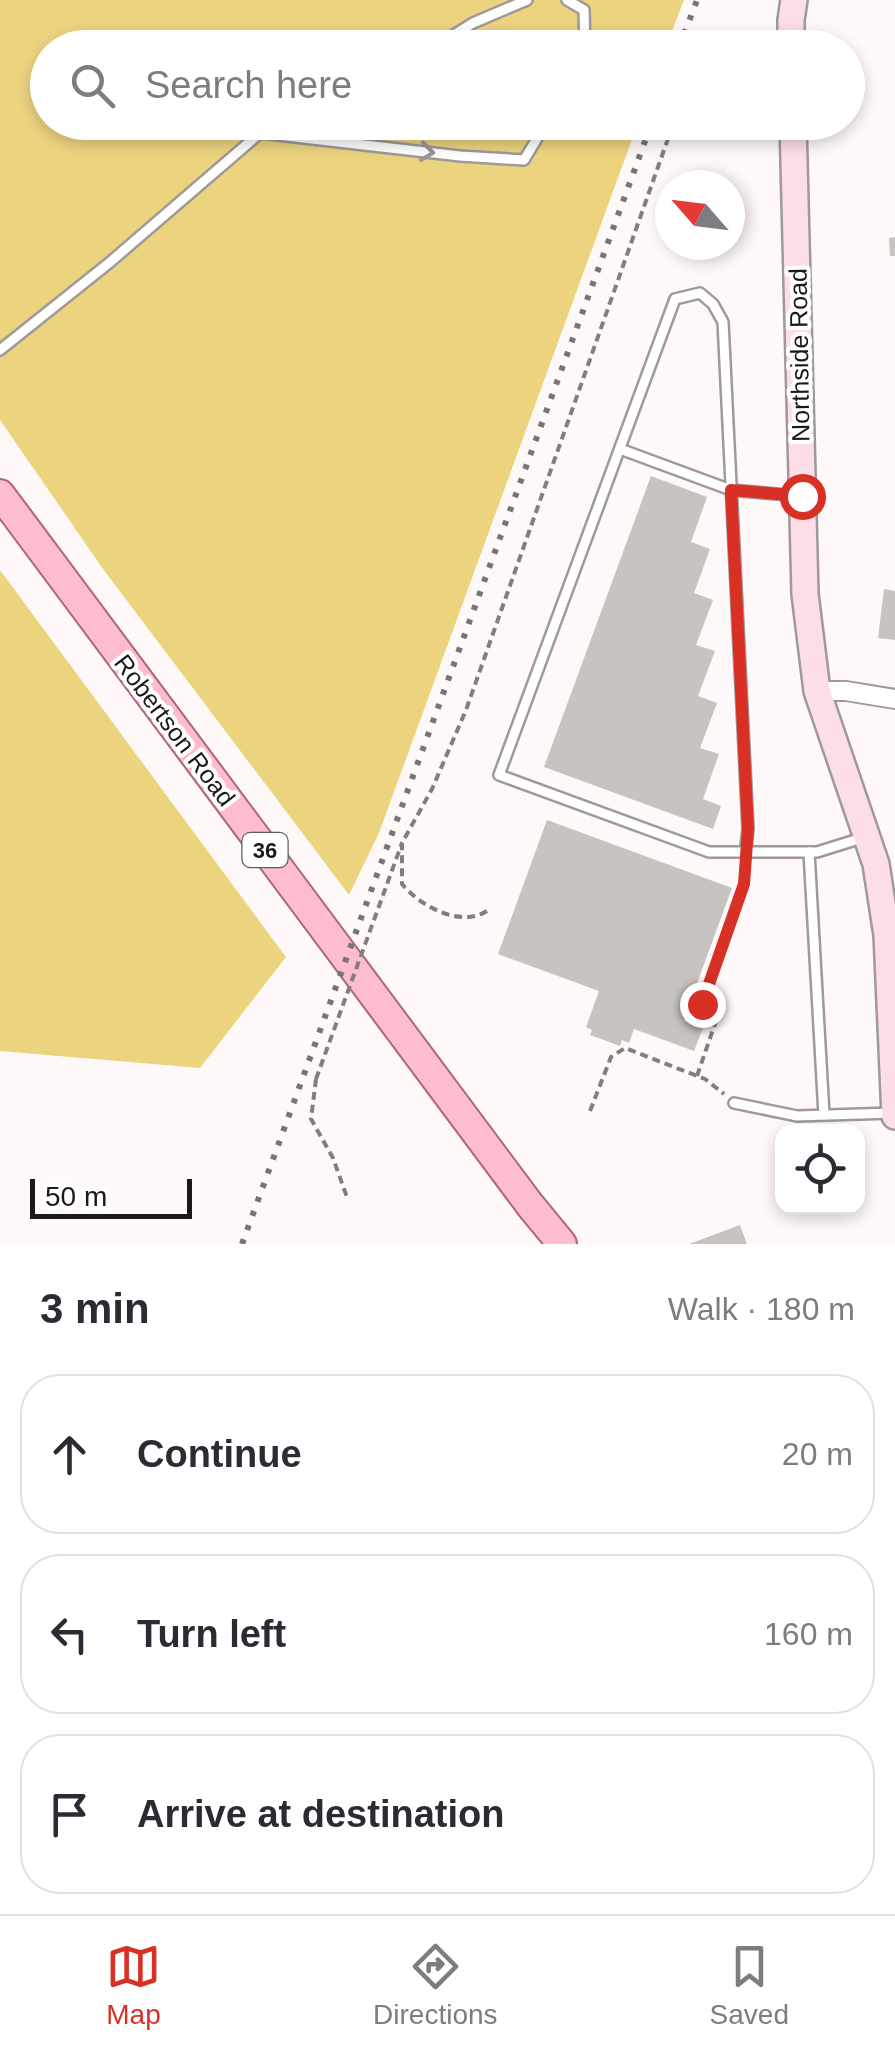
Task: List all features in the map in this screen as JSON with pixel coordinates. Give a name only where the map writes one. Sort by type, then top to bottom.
[{"type":"main road","name":"Robertson Road","points":[[0,494],[562,1244]]},
{"type":"main road","name":"Robertson Road","points":[[530,1205],[549,1244]]},
{"type":"street","points":[[790,30],[794,0]]},
{"type":"street","name":"Northside Road","points":[[793,140],[805,594],[817,692],[876,864],[894,1014],[895,1114]]},
{"type":"street","points":[[817,692],[846,691],[895,698]]},
{"type":"lane","points":[[461,30],[527,0]]},
{"type":"lane","points":[[567,0],[584,10],[585,30]]},
{"type":"lane","points":[[0,350],[252,140]]},
{"type":"lane","points":[[321,140],[524,160],[536,140]]},
{"type":"lane","points":[[745,854],[748,829],[723,322],[713,304],[700,293],[675,299],[499,776],[709,852],[745,854],[809,852],[866,837]]},
{"type":"lane","points":[[620,449],[731,490],[802,496]]},
{"type":"lane","points":[[809,852],[824,1116]]},
{"type":"lane","points":[[734,1102],[796,1116],[895,1114]]},
{"type":"path","points":[[348,1200],[333,1158],[312,1119],[316,1079],[402,843],[432,790],[466,710],[668,140]]},
{"type":"path","points":[[402,843],[402,884],[415,900],[455,917],[477,918],[487,911]]},
{"type":"path","points":[[696,1076],[719,1012],[702,1004],[744,884],[745,854]]},
{"type":"path","points":[[590,1111],[611,1056],[625,1048],[705,1079],[734,1102]]},
{"type":"shaded area","points":[[0,0],[684,0],[673,30],[30,30],[30,140],[632,140],[379,833],[349,895],[103,569],[0,420]]},
{"type":"shaded area","points":[[0,570],[286,957],[200,1068],[0,1051]]},
{"type":"building","points":[[895,237],[895,256],[890,256],[889,238]]},
{"type":"building","points":[[651,476],[707,497],[691,542],[710,549],[694,593],[713,600],[696,645],[715,651],[698,696],[717,703],[700,748],[719,754],[703,799],[721,806],[713,829],[544,767]]},
{"type":"building","points":[[884,589],[895,591],[895,640],[878,638]]},
{"type":"building","points":[[547,820],[732,888],[692,997],[697,999],[693,1008],[689,1006],[684,1021],[703,1028],[694,1051],[634,1029],[629,1043],[622,1040],[620,1046],[590,1035],[592,1030],[586,1027],[599,991],[498,954]]},
{"type":"building","points":[[740,1225],[747,1244],[689,1244]]},
{"type":"railway","points":[[686,30],[697,0]]},
{"type":"railway","points":[[242,1244],[645,140]]},
{"type":"route","points":[[702,1004],[744,884],[748,829],[731,490],[802,496]]}]
